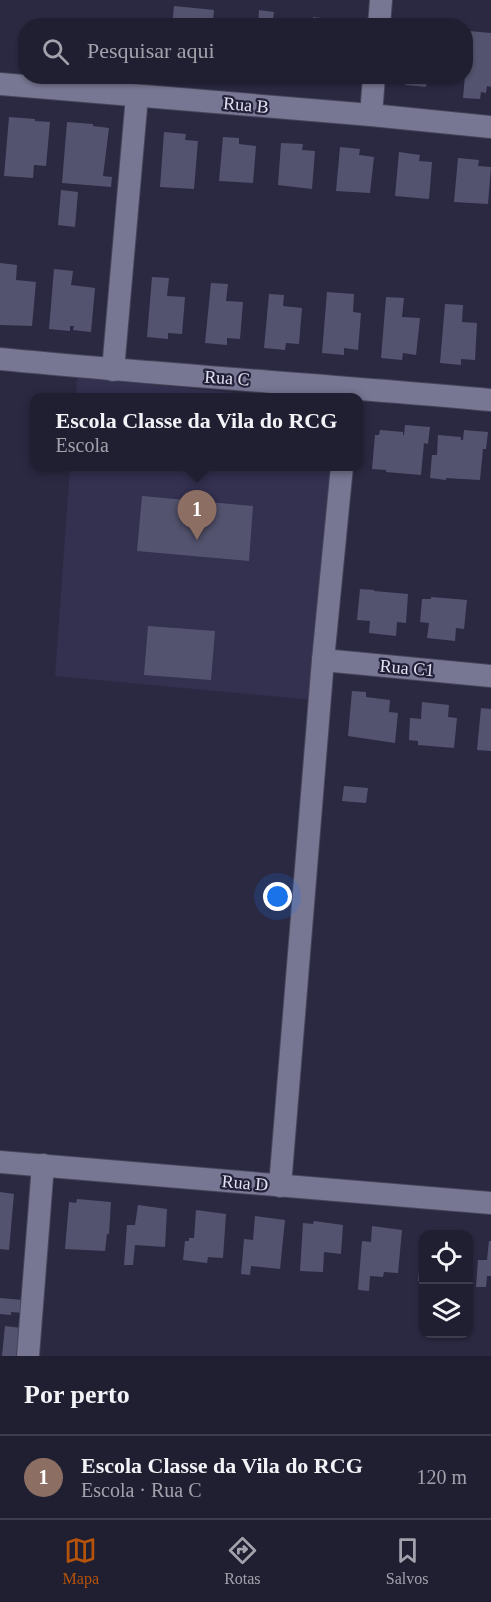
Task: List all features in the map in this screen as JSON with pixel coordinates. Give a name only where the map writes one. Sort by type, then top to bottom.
[{"type":"street","points":[[380,18],[381,0]]},
{"type":"street","name":"Rua B","points":[[0,84],[491,127]]},
{"type":"street","points":[[371,115],[373,84]]},
{"type":"street","points":[[113,370],[137,96]]},
{"type":"street","name":"Rua C","points":[[0,359],[349,392],[491,400]]},
{"type":"street","points":[[280,1186],[323,660],[342,471]]},
{"type":"street","name":"Rua C1","points":[[323,660],[491,676]]},
{"type":"street","name":"Rua D","points":[[0,1162],[491,1203]]},
{"type":"street","points":[[28,1356],[43,1165]]},
{"type":"shaded area","points":[[77,377],[236,393],[76,393]]},
{"type":"shaded area","points":[[70,471],[336,471],[314,700],[55,676]]},
{"type":"building","points":[[174,6],[214,10],[213,18],[173,18]]},
{"type":"building","points":[[259,10],[274,12],[273,18],[258,18]]},
{"type":"building","points":[[473,31],[491,33],[491,87],[487,86],[486,93],[481,92],[480,99],[463,98],[464,84],[473,84]]},
{"type":"building","points":[[405,84],[426,84],[426,87]]},
{"type":"building","points":[[9,117],[50,122],[46,166],[34,165],[33,178],[4,176]]},
{"type":"building","points":[[67,122],[109,128],[103,176],[112,177],[111,187],[62,183]]},
{"type":"building","points":[[164,132],[186,134],[185,140],[198,141],[194,189],[160,187]]},
{"type":"building","points":[[223,137],[239,138],[239,144],[256,146],[253,183],[219,181]]},
{"type":"building","points":[[281,143],[303,144],[302,150],[315,151],[312,189],[278,185]]},
{"type":"building","points":[[340,147],[360,149],[359,155],[374,157],[370,193],[336,191]]},
{"type":"building","points":[[399,152],[420,155],[419,161],[432,162],[429,199],[395,196]]},
{"type":"building","points":[[458,158],[479,160],[478,166],[491,167],[488,204],[454,202]]},
{"type":"building","points":[[61,190],[78,192],[75,227],[58,225]]},
{"type":"building","points":[[0,263],[17,265],[16,280],[36,282],[32,326],[0,325]]},
{"type":"building","points":[[54,269],[73,271],[71,285],[95,288],[91,332],[73,330],[74,326],[70,326],[70,331],[49,329]]},
{"type":"building","points":[[152,277],[169,278],[167,296],[185,297],[182,334],[168,333],[168,339],[147,337]]},
{"type":"building","points":[[211,283],[228,284],[226,301],[243,302],[240,339],[227,338],[227,345],[205,343]]},
{"type":"building","points":[[327,292],[354,294],[353,312],[361,313],[358,350],[344,348],[344,355],[322,353]]},
{"type":"building","points":[[269,294],[284,295],[283,306],[302,308],[299,344],[286,343],[285,350],[264,348]]},
{"type":"building","points":[[386,297],[404,298],[402,317],[420,318],[416,355],[403,353],[402,360],[381,358]]},
{"type":"building","points":[[445,304],[463,305],[462,322],[477,323],[475,360],[461,359],[461,365],[440,363]]},
{"type":"building","points":[[405,425],[430,427],[428,444],[424,443],[421,475],[372,469],[375,435],[379,435],[380,430],[403,432],[404,435]]},
{"type":"building","points":[[464,430],[488,432],[486,449],[483,449],[480,480],[430,478],[432,455],[437,455],[438,435],[461,437],[463,440]]},
{"type":"building","points":[[142,496],[253,506],[249,561],[137,551]]},
{"type":"building","points":[[360,589],[408,594],[406,623],[397,622],[396,636],[369,633],[370,621],[357,620]]},
{"type":"building","points":[[431,597],[467,600],[464,629],[456,628],[455,641],[427,638],[429,623],[420,622],[422,599],[431,599]]},
{"type":"building","points":[[148,626],[215,631],[211,680],[144,675]]},
{"type":"building","points":[[352,691],[366,692],[366,697],[390,700],[389,712],[398,713],[395,743],[348,736]]},
{"type":"building","points":[[422,702],[449,705],[448,717],[457,718],[454,748],[418,745],[418,741],[409,740],[410,718],[421,719]]},
{"type":"building","points":[[481,708],[491,709],[491,751],[477,750]]},
{"type":"building","points":[[344,786],[368,788],[366,803],[342,801]]},
{"type":"building","points":[[0,1192],[14,1194],[9,1250],[0,1249]]},
{"type":"building","points":[[77,1199],[111,1202],[109,1234],[107,1234],[105,1251],[65,1249],[69,1202],[76,1203]]},
{"type":"building","points":[[138,1205],[167,1209],[165,1247],[135,1245],[133,1265],[124,1265],[127,1225],[135,1225]]},
{"type":"building","points":[[196,1210],[226,1214],[223,1258],[208,1257],[207,1263],[183,1260],[185,1241],[194,1238]]},
{"type":"building","points":[[255,1216],[285,1220],[280,1269],[251,1266],[250,1275],[241,1274],[244,1239],[253,1240]]},
{"type":"building","points":[[314,1221],[343,1225],[341,1254],[324,1252],[323,1272],[300,1271],[303,1223],[313,1224]]},
{"type":"building","points":[[372,1226],[402,1230],[398,1273],[384,1272],[383,1277],[370,1276],[369,1291],[359,1290],[362,1241],[371,1242]]},
{"type":"building","points":[[489,1241],[491,1241],[491,1276],[487,1276],[486,1287],[476,1287],[478,1260],[487,1260]]},
{"type":"building","points":[[0,1298],[24,1300],[23,1313],[0,1314]]},
{"type":"building","points":[[5,1326],[21,1328],[19,1356],[2,1356]]},
{"type":"place","name":"Escola Classe da Vila do RCG","points":[[197,540]]}]
